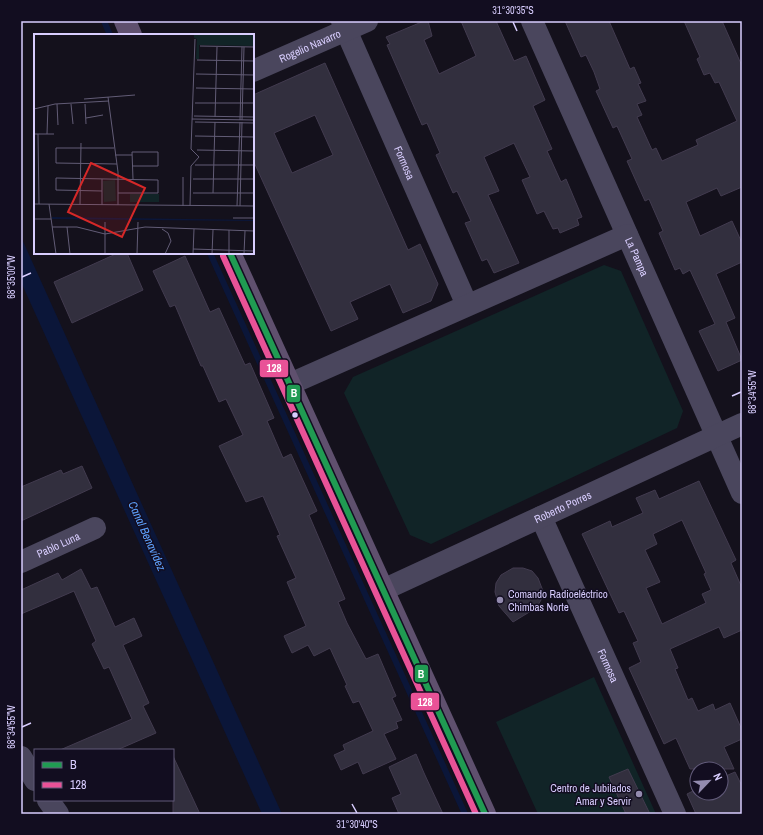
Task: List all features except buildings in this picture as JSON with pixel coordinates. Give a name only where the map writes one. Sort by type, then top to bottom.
[{"type":"main road","points":[[125,21],[131,34]]},
{"type":"main road","points":[[230,254],[485,814]]},
{"type":"street","name":"Rogelio Navarro","points":[[254,71],[344,26],[367,21]]},
{"type":"street","name":"La Pampa","points":[[532,21],[742,493]]},
{"type":"street","name":"Formosa","points":[[344,26],[467,305]]},
{"type":"street","points":[[290,384],[627,235]]},
{"type":"street","name":"Roberto Porres","points":[[383,590],[742,424]]},
{"type":"street","name":"Formosa","points":[[541,517],[675,814]]},
{"type":"street","name":"Pablo Luna","points":[[21,562],[95,528]]},
{"type":"street","points":[[21,757],[34,778]]},
{"type":"street","points":[[49,801],[58,814]]},
{"type":"green space","points":[[604,265],[621,271],[683,411],[677,428],[431,544],[410,535],[344,393],[353,377]]},
{"type":"green space","points":[[594,677],[656,814],[538,814],[496,722]]},
{"type":"water","name":"Canal Benavídez","points":[[21,237],[282,814],[262,814],[21,282]]},
{"type":"waterway","points":[[104,21],[110,34]]},
{"type":"waterway","points":[[210,254],[465,814]]},
{"type":"transit line","name":"B","points":[[230,254],[485,814]]},
{"type":"transit line","name":"128","points":[[223,256],[476,814]]},
{"type":"place","name":"Comando Radioeléctrico Chimbas Norte","points":[[500,600]]},
{"type":"place","name":"Centro de Jubilados Amar y Servir","points":[[639,794]]}]
